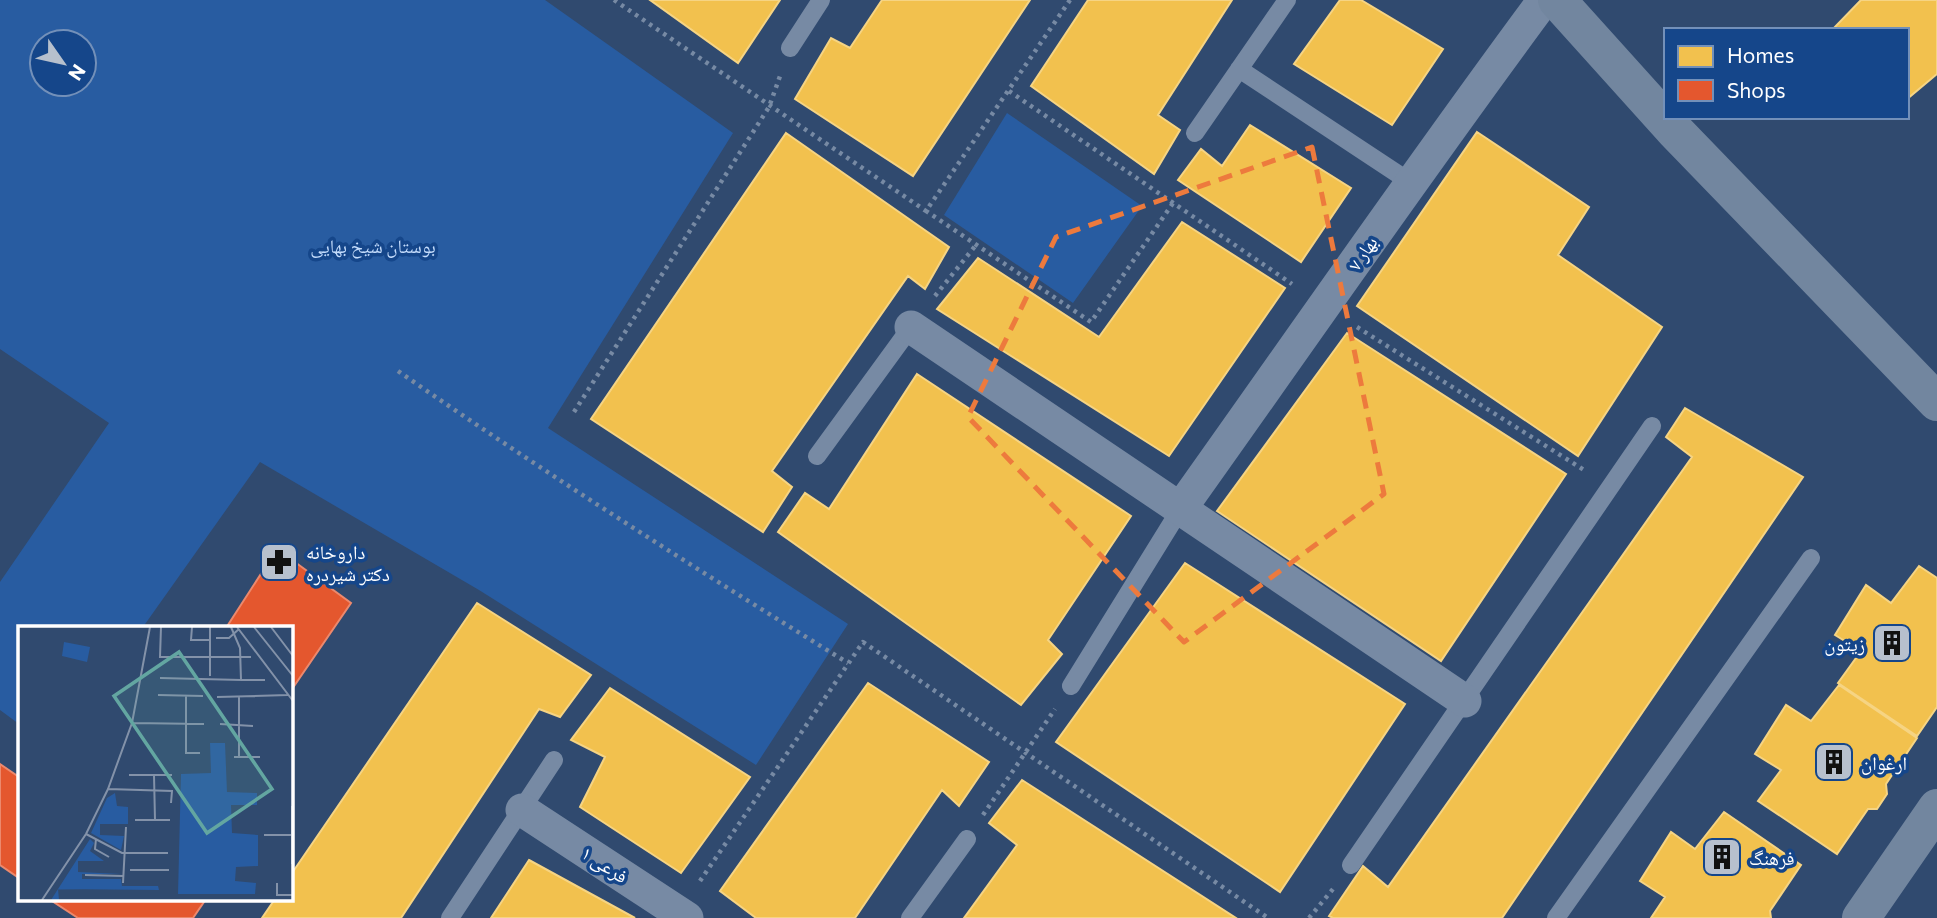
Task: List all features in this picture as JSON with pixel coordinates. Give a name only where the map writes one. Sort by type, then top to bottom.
[{"type":"street","name":"بهار ۷","points":[[1181,508],[1325,307],[1410,182],[1545,0]]},
{"type":"street","points":[[1557,0],[1664,119]]},
{"type":"street","points":[[1664,119],[1937,402]]},
{"type":"street","points":[[911,327],[1465,701]]},
{"type":"street","points":[[1861,918],[1937,808]]},
{"type":"street","name":"فرعی ۱","points":[[522,810],[683,915]]},
{"type":"lane","points":[[790,48],[821,0]]},
{"type":"lane","points":[[1195,133],[1287,0]]},
{"type":"lane","points":[[1239,69],[1410,182]]},
{"type":"lane","points":[[817,456],[911,327]]},
{"type":"lane","points":[[1351,865],[1652,426]]},
{"type":"lane","points":[[1071,686],[1181,508]]},
{"type":"lane","points":[[1556,918],[1811,558]]},
{"type":"lane","points":[[450,918],[554,760]]},
{"type":"lane","points":[[910,918],[967,839]]},
{"type":"path","points":[[614,0],[1091,322],[1172,203]]},
{"type":"path","points":[[926,211],[1070,0]]},
{"type":"path","points":[[574,411],[769,107]]},
{"type":"path","points":[[911,327],[976,245]]},
{"type":"path","points":[[398,372],[537,466],[848,663]]},
{"type":"path","points":[[683,915],[863,642],[1268,918]]},
{"type":"path","points":[[967,839],[1071,686]]},
{"type":"path","points":[[1309,918],[1351,865]]},
{"type":"highlighted area","points":[[1312,147],[1384,494],[1184,642],[968,417],[1056,237]]},
{"type":"green space","name":"بوستان شیخ بهایی","points":[[0,0],[545,0],[733,133],[548,428],[848,624],[756,765],[479,590],[260,462],[144,626],[18,626],[18,723],[0,710],[0,582],[109,423],[0,349]]},
{"type":"green space","points":[[1007,113],[1142,206],[1073,303],[944,215]]},
{"type":"building: Homes","points":[[650,0],[780,0],[738,63]]},
{"type":"building: Homes","points":[[882,0],[1030,0],[913,176],[795,99],[831,38],[850,48]]},
{"type":"building: Homes","points":[[1088,0],[1232,0],[1158,115],[1180,130],[1154,174],[1031,86]]},
{"type":"building: Homes","points":[[1340,0],[1361,0],[1443,49],[1392,125],[1294,64]]},
{"type":"building: Homes","points":[[1861,0],[1937,0],[1937,74],[1909,97],[1909,28],[1834,28]]},
{"type":"building: Homes","points":[[1250,125],[1351,188],[1301,262],[1178,180],[1201,149],[1222,166]]},
{"type":"building: Homes","points":[[1477,132],[1589,207],[1558,255],[1662,327],[1578,456],[1357,306]]},
{"type":"building: Homes","points":[[786,133],[949,247],[925,289],[908,276],[772,471],[792,487],[763,532],[591,419]]},
{"type":"building: Homes","points":[[1182,222],[1285,288],[1169,456],[937,309],[978,258],[1099,337]]},
{"type":"building: Homes","points":[[1347,333],[1566,474],[1441,661],[1217,511]]},
{"type":"building: Homes","points":[[917,374],[1131,516],[1048,640],[1062,654],[1021,705],[778,532],[805,493],[829,509]]},
{"type":"building: Homes","points":[[1685,408],[1803,477],[1502,918],[1329,916],[1363,866],[1388,887],[1692,457],[1666,437]]},
{"type":"building: Homes","points":[[1185,563],[1405,704],[1280,892],[1056,742]]},
{"type":"building: Homes","name":"زیتون","points":[[1919,566],[1937,578],[1937,707],[1917,736],[1838,683],[1861,651],[1835,635],[1866,585],[1891,603]]},
{"type":"building: Homes","points":[[477,603],[591,675],[560,717],[539,709],[401,918],[262,918],[274,900],[292,900],[292,873]]},
{"type":"building: Homes","points":[[868,683],[989,762],[959,806],[942,790],[855,918],[756,918],[720,891]]},
{"type":"building: Homes","name":"ارغوان","points":[[1839,685],[1917,738],[1886,784],[1887,794],[1877,809],[1868,809],[1837,854],[1758,801],[1781,770],[1755,754],[1786,705],[1811,721]]},
{"type":"building: Homes","points":[[610,688],[750,777],[681,873],[580,807],[605,757],[571,740]]},
{"type":"building: Homes","points":[[1022,780],[1236,918],[964,918],[1017,845],[989,823]]},
{"type":"building: Homes","name":"فرهنگ","points":[[1724,812],[1801,865],[1770,911],[1771,918],[1651,918],[1665,897],[1640,881],[1671,832],[1695,849]]},
{"type":"building: Homes","points":[[529,860],[635,918],[491,918]]},
{"type":"building: Shops","points":[[277,549],[351,603],[292,689],[292,626],[227,626]]},
{"type":"building: Shops","points":[[0,764],[18,776],[18,877],[0,865]]},
{"type":"building: Shops","points":[[51,900],[205,900],[193,918],[78,918]]},
{"type":"place","name":"داروخانه دکتر شیردره","points":[[279,562]]},
{"type":"place","name":"زیتون","points":[[1892,643]]},
{"type":"place","name":"ارغوان","points":[[1834,762]]},
{"type":"place","name":"فرهنگ","points":[[1722,857]]}]
